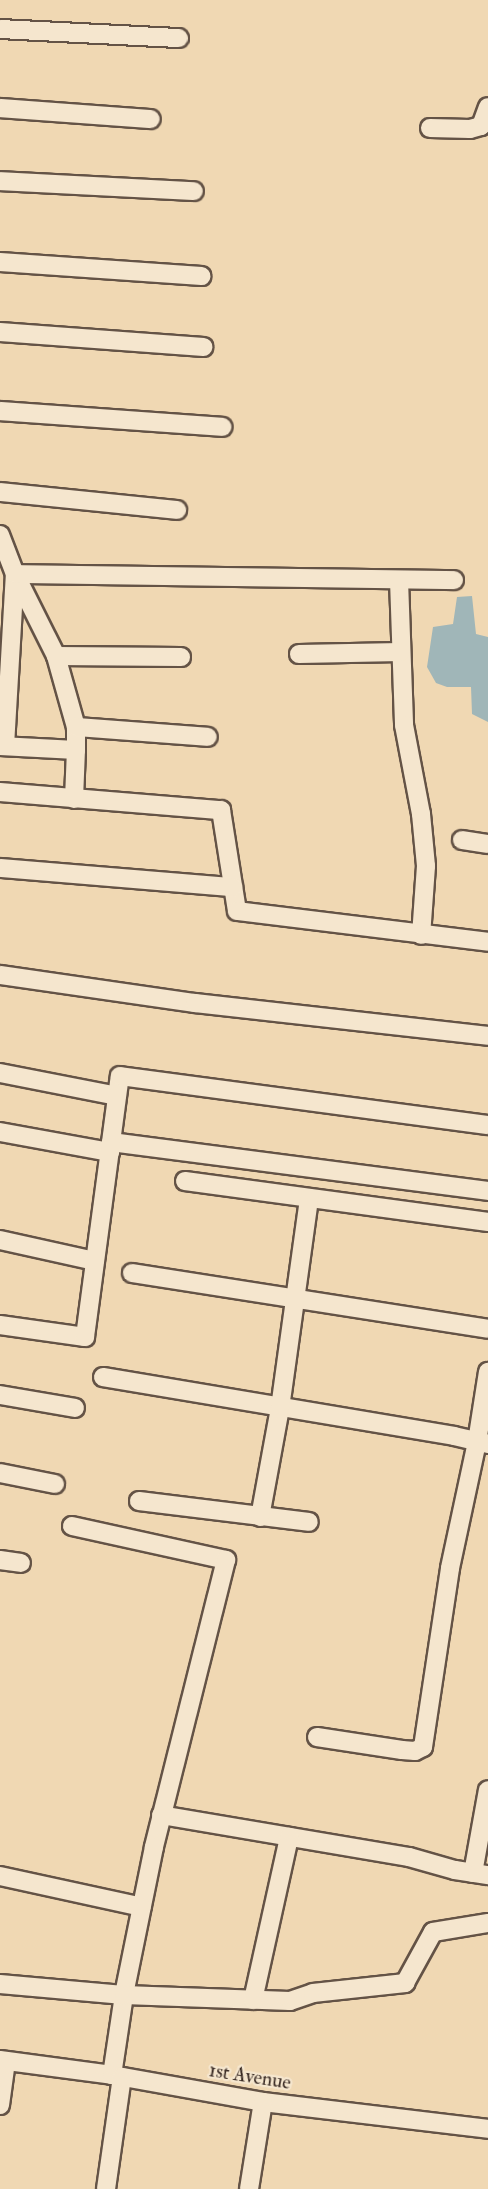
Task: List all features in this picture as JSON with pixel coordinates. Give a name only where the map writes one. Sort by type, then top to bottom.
[{"type":"street","points":[[0,29],[179,38]]},
{"type":"street","points":[[430,128],[470,129],[481,126],[488,107]]},
{"type":"street","points":[[0,108],[151,119]]},
{"type":"street","points":[[0,181],[194,191]]},
{"type":"street","points":[[0,262],[202,276]]},
{"type":"street","points":[[0,333],[203,347]]},
{"type":"street","points":[[0,411],[222,427]]},
{"type":"street","points":[[0,492],[177,510]]},
{"type":"street","points":[[0,535],[15,574],[56,656],[76,727],[74,799]]},
{"type":"street","points":[[15,574],[454,580]]},
{"type":"street","points":[[15,574],[3,746],[76,750]]},
{"type":"street","points":[[399,580],[404,725],[421,814],[426,866],[421,935]]},
{"type":"street","points":[[298,654],[401,652]]},
{"type":"street","points":[[56,656],[181,657]]},
{"type":"street","points":[[76,727],[208,737]]},
{"type":"street","points":[[0,792],[221,810],[237,910],[488,942]]},
{"type":"street","points":[[462,840],[488,844]]},
{"type":"street","points":[[0,868],[233,887]]},
{"type":"street","points":[[0,975],[195,1003],[488,1036]]},
{"type":"street","points":[[0,1073],[117,1096]]},
{"type":"street","points":[[0,1325],[85,1337],[120,1076],[488,1125]]},
{"type":"street","points":[[0,1132],[488,1191]]},
{"type":"street","points":[[185,1181],[488,1222]]},
{"type":"street","points":[[260,1517],[280,1408],[309,1198]]},
{"type":"street","points":[[0,1240],[95,1261]]},
{"type":"street","points":[[132,1273],[488,1329]]},
{"type":"street","points":[[317,1737],[402,1750],[415,1751],[423,1747],[450,1568],[483,1443],[488,1372]]},
{"type":"street","points":[[103,1377],[454,1436],[483,1443]]},
{"type":"street","points":[[0,1395],[75,1408]]},
{"type":"street","points":[[0,1473],[55,1484]]},
{"type":"street","points":[[139,1501],[309,1522]]},
{"type":"street","points":[[72,1526],[226,1560],[161,1815],[124,1995],[106,2189]]},
{"type":"street","points":[[0,1560],[21,1563]]},
{"type":"street","points":[[161,1815],[409,1857],[480,1874],[488,1790]]},
{"type":"street","points":[[253,2000],[289,1837]]},
{"type":"street","points":[[0,1876],[142,1907]]},
{"type":"street","points":[[0,1984],[124,1995],[290,2001],[313,1993],[405,1983],[433,1932],[488,1923]]},
{"type":"street","points":[[0,2105],[3,2061]]},
{"type":"street","name":"1st Avenue","points":[[3,2061],[117,2076],[263,2102],[488,2129]]},
{"type":"street","points":[[249,2189],[263,2102]]},
{"type":"shaded area","points":[[472,596],[476,634],[488,637],[488,722],[472,714],[471,687],[447,687],[436,683],[427,667],[433,627],[453,624],[457,597]]}]
